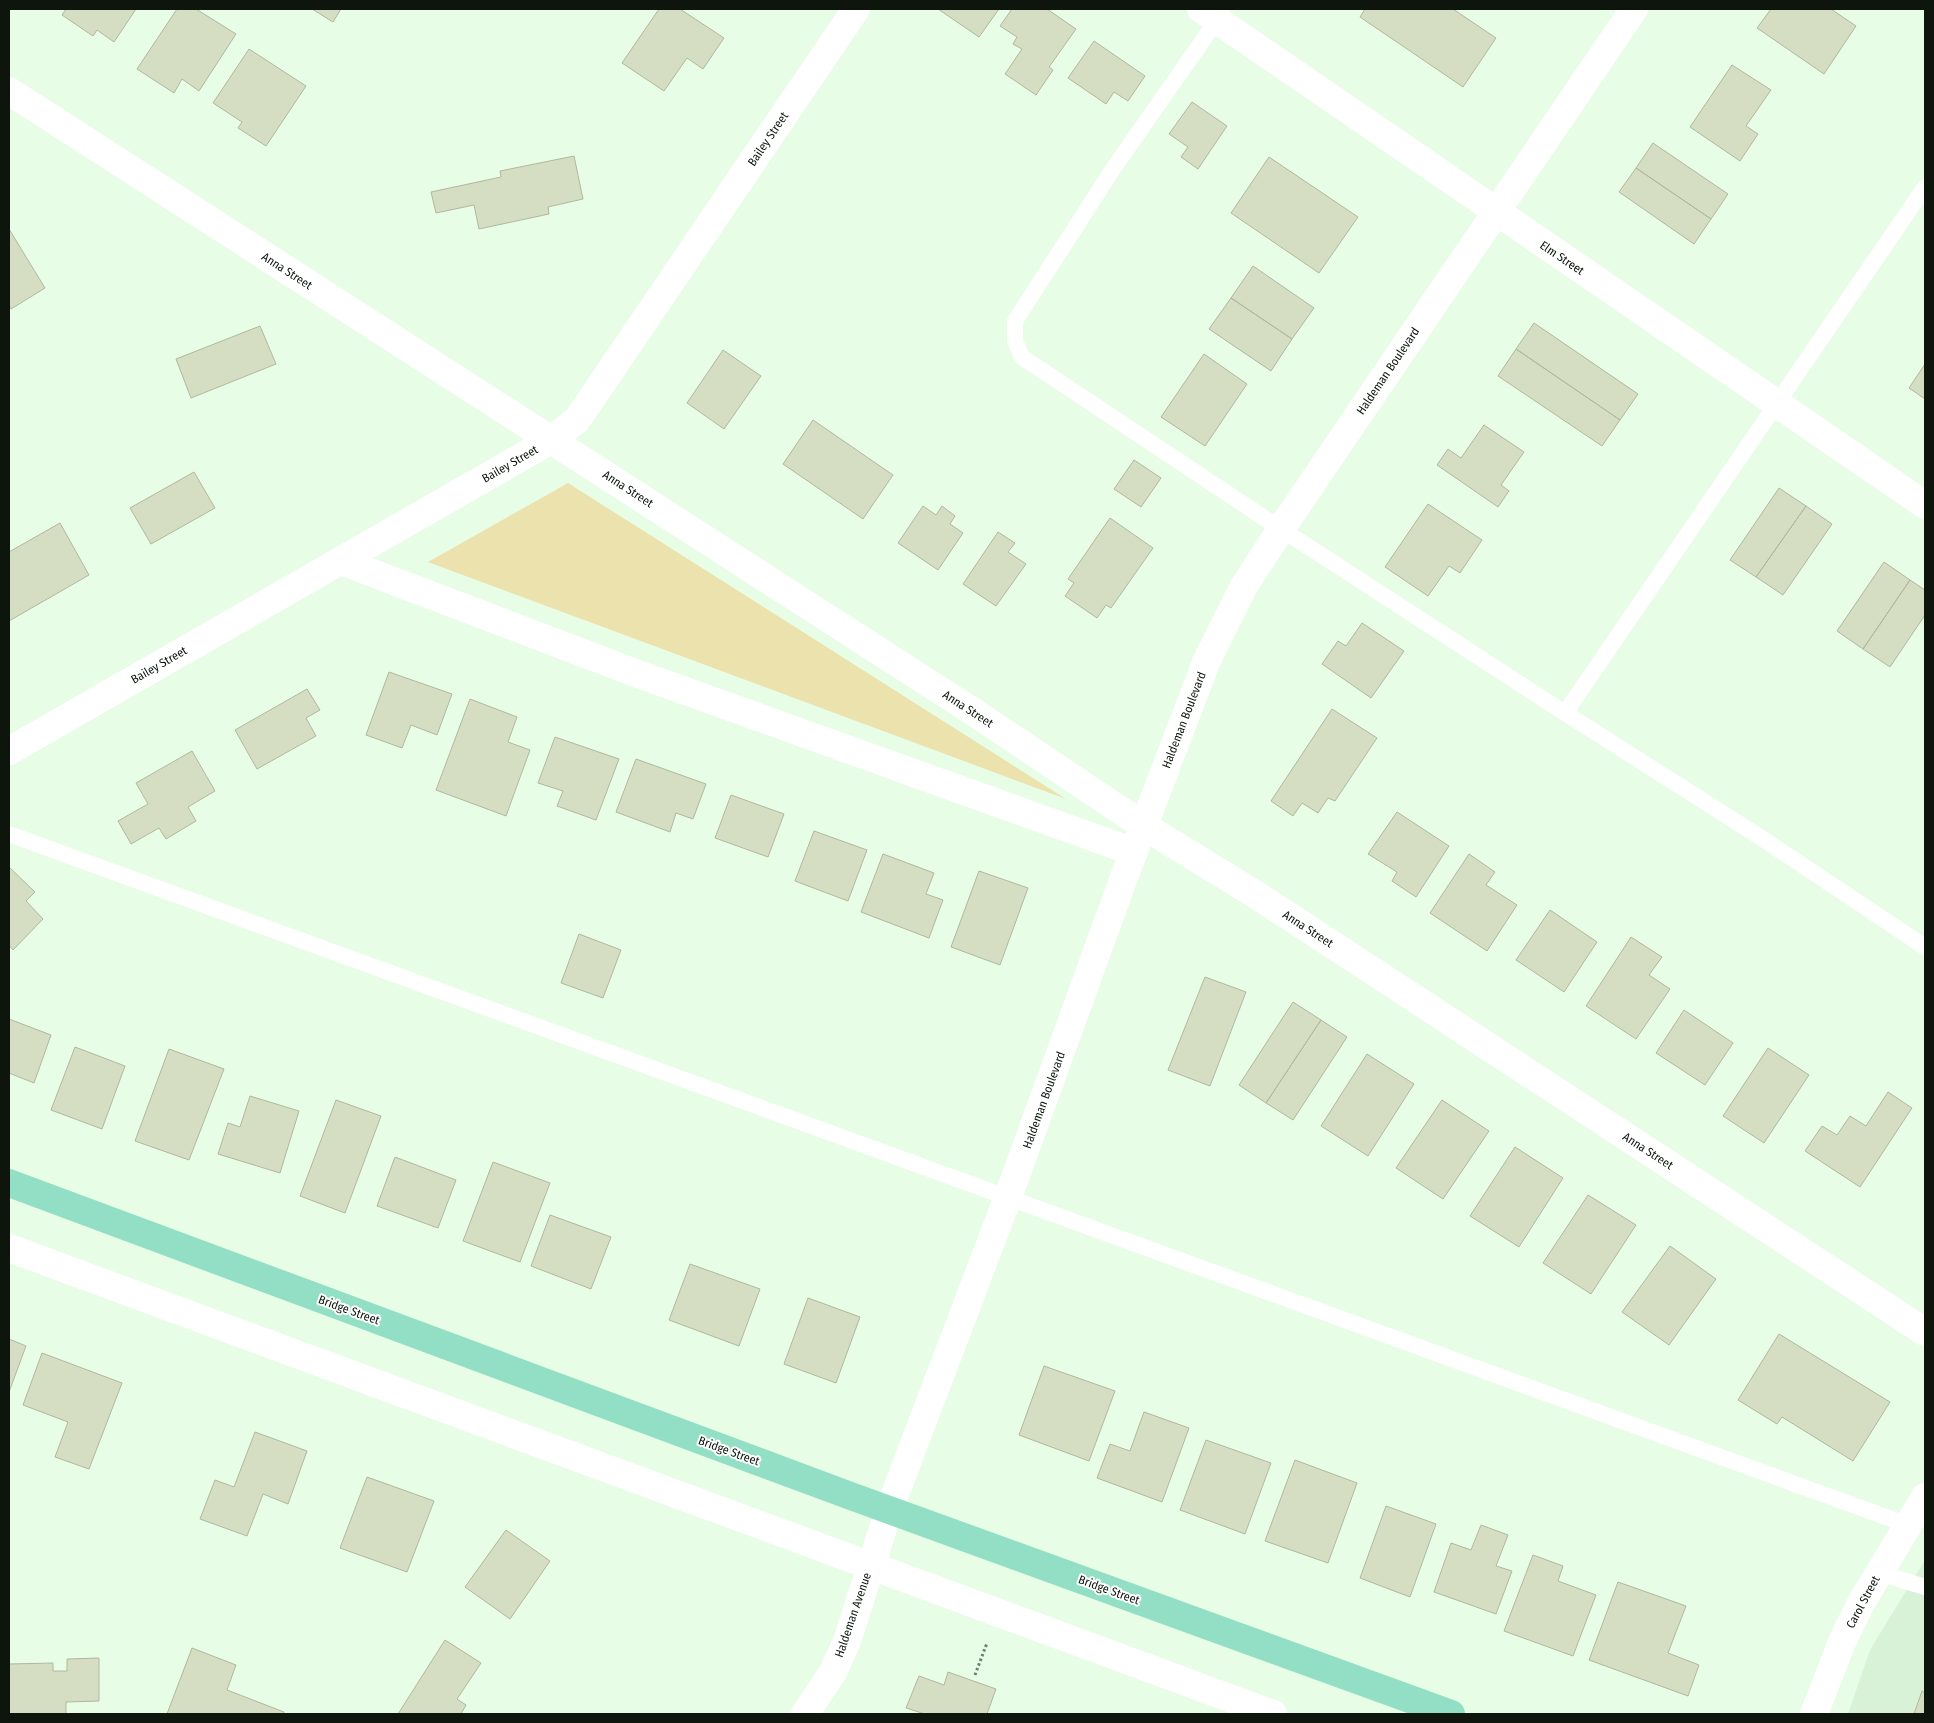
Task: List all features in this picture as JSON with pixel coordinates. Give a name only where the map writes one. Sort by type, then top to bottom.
[{"type":"main road","name":"Bridge Street","points":[[9,1183],[889,1510],[1451,1714]]},
{"type":"street","name":"Bailey Street","points":[[9,751],[551,440],[577,420],[856,9]]},
{"type":"street","name":"Haldeman Boulevard","points":[[889,1510],[1008,1197],[1134,852],[1207,660],[1244,586],[1281,529],[1634,9]]},
{"type":"street","name":"Elm Street","points":[[1214,12],[1496,212],[1925,505]]},
{"type":"street","name":"Anna Street","points":[[9,91],[972,711],[1144,826],[1258,896],[1925,1332]]},
{"type":"street","points":[[341,561],[638,674],[1134,852]]},
{"type":"street","points":[[9,1248],[1273,1714]]},
{"type":"street","name":"Carol Street","points":[[1814,1714],[1842,1642],[1861,1603],[1925,1497]]},
{"type":"street","name":"Haldeman Avenue","points":[[804,1714],[833,1672],[847,1641],[889,1510]]},
{"type":"lane","points":[[1214,12],[1015,321],[1015,341],[1022,357],[1281,529],[1757,835],[1925,947]]},
{"type":"lane","points":[[1565,713],[1925,187]]},
{"type":"lane","points":[[9,834],[1908,1525]]},
{"type":"lane","points":[[1879,1573],[1925,1587]]},
{"type":"shaded area","points":[[568,483],[1066,799],[428,562]]},
{"type":"shaded area","points":[[1925,1560],[1925,1714],[1848,1714],[1870,1650]]},
{"type":"building","points":[[66,9],[136,9],[114,42],[97,30],[93,36],[62,15]]},
{"type":"building","points":[[177,9],[196,9],[236,34],[199,91],[182,79],[174,93],[137,69]]},
{"type":"building","points":[[312,9],[341,9],[333,22]]},
{"type":"building","points":[[659,9],[680,9],[724,38],[703,69],[687,58],[664,91],[622,63]]},
{"type":"building","points":[[938,9],[999,9],[979,37]]},
{"type":"building","points":[[1012,9],[1047,9],[1076,29],[1049,67],[1053,70],[1036,95],[1005,74],[1022,49],[1013,44],[1017,37],[1000,26]]},
{"type":"building","points":[[1365,9],[1453,9],[1496,38],[1463,87],[1360,17]]},
{"type":"building","points":[[1771,9],[1831,9],[1856,26],[1824,74],[1757,28]]},
{"type":"building","points":[[1094,41],[1145,76],[1128,101],[1114,92],[1106,104],[1068,78]]},
{"type":"building","points":[[249,49],[306,86],[266,146],[238,128],[242,122],[213,103]]},
{"type":"building","points":[[1732,65],[1771,90],[1746,126],[1758,134],[1740,161],[1690,127]]},
{"type":"building","points":[[1192,102],[1227,126],[1198,169],[1181,157],[1188,147],[1169,134]]},
{"type":"building","points":[[1653,143],[1728,194],[1711,219],[1636,168]]},
{"type":"building","points":[[574,156],[583,199],[548,207],[549,214],[479,229],[474,205],[436,213],[431,192],[501,177],[500,171]]},
{"type":"building","points":[[1269,157],[1358,217],[1319,273],[1231,213]]},
{"type":"building","points":[[1636,168],[1711,219],[1694,244],[1619,192]]},
{"type":"building","points":[[9,229],[45,288],[11,309],[9,305]]},
{"type":"building","points":[[1253,266],[1314,308],[1292,339],[1231,298]]},
{"type":"building","points":[[1231,298],[1292,339],[1271,371],[1209,329]]},
{"type":"building","points":[[1534,323],[1638,394],[1620,420],[1516,349]]},
{"type":"building","points":[[260,326],[276,364],[191,398],[176,359]]},
{"type":"building","points":[[1516,349],[1620,420],[1602,446],[1498,376]]},
{"type":"building","points":[[723,350],[761,376],[724,429],[687,403]]},
{"type":"building","points":[[1204,354],[1247,384],[1205,446],[1161,417]]},
{"type":"building","points":[[1925,364],[1925,399],[1909,388]]},
{"type":"building","points":[[813,420],[893,475],[863,519],[783,464]]},
{"type":"building","points":[[1484,425],[1524,452],[1501,485],[1509,491],[1498,507],[1437,465],[1448,449],[1461,458]]},
{"type":"building","points":[[1134,460],[1161,478],[1141,507],[1114,489]]},
{"type":"building","points":[[194,472],[215,508],[151,544],[130,508]]},
{"type":"building","points":[[1779,488],[1806,506],[1756,577],[1730,560]]},
{"type":"building","points":[[1428,504],[1482,540],[1460,573],[1449,566],[1428,596],[1385,567]]},
{"type":"building","points":[[923,506],[936,515],[942,506],[955,516],[950,524],[963,533],[938,570],[898,543]]},
{"type":"building","points":[[1806,506],[1832,524],[1783,595],[1756,577]]},
{"type":"building","points":[[1110,518],[1153,548],[1111,608],[1106,605],[1097,618],[1065,596],[1074,583],[1068,579]]},
{"type":"building","points":[[60,523],[89,575],[9,621],[9,552]]},
{"type":"building","points":[[998,532],[1015,543],[1008,552],[1026,564],[996,606],[963,584]]},
{"type":"building","points":[[1884,562],[1910,580],[1863,649],[1837,631]]},
{"type":"building","points":[[1910,580],[1925,590],[1925,615],[1890,667],[1863,649]]},
{"type":"building","points":[[1362,623],[1404,651],[1371,698],[1322,664],[1338,641],[1346,646]]},
{"type":"building","points":[[389,672],[452,694],[437,735],[411,725],[402,748],[366,735]]},
{"type":"building","points":[[307,689],[320,710],[306,718],[316,736],[257,769],[235,730]]},
{"type":"building","points":[[470,699],[517,717],[508,742],[530,750],[506,816],[436,790]]},
{"type":"building","points":[[1332,709],[1377,738],[1335,801],[1328,798],[1318,813],[1302,803],[1293,816],[1271,801]]},
{"type":"building","points":[[555,737],[619,759],[596,820],[557,806],[563,791],[538,783]]},
{"type":"building","points":[[192,751],[215,791],[188,807],[196,821],[166,839],[159,828],[131,844],[118,821],[148,804],[136,783]]},
{"type":"building","points":[[636,759],[706,784],[693,819],[676,813],[670,832],[616,812]]},
{"type":"building","points":[[731,795],[784,814],[768,857],[715,838]]},
{"type":"building","points":[[1397,812],[1449,846],[1416,897],[1392,881],[1397,872],[1368,854]]},
{"type":"building","points":[[814,831],[867,850],[848,901],[795,881]]},
{"type":"building","points":[[883,854],[934,873],[926,894],[943,900],[929,938],[861,912]]},
{"type":"building","points":[[1469,854],[1495,872],[1486,885],[1517,905],[1487,951],[1430,913]]},
{"type":"building","points":[[9,867],[35,892],[26,901],[43,919],[13,950],[9,945]]},
{"type":"building","points":[[979,871],[1028,888],[1000,965],[951,947]]},
{"type":"building","points":[[1550,910],[1597,942],[1564,992],[1516,960]]},
{"type":"building","points":[[579,934],[621,950],[603,998],[561,983]]},
{"type":"building","points":[[1631,937],[1662,957],[1649,975],[1670,989],[1636,1039],[1586,1006]]},
{"type":"building","points":[[1205,977],[1246,992],[1210,1086],[1168,1070]]},
{"type":"building","points":[[1293,1002],[1321,1020],[1266,1103],[1239,1085]]},
{"type":"building","points":[[1684,1010],[1733,1043],[1705,1085],[1656,1053]]},
{"type":"building","points":[[9,1019],[51,1035],[34,1083],[9,1073]]},
{"type":"building","points":[[1321,1020],[1347,1037],[1293,1120],[1266,1103]]},
{"type":"building","points":[[75,1047],[125,1066],[102,1129],[51,1110]]},
{"type":"building","points":[[1768,1048],[1809,1075],[1764,1143],[1723,1116]]},
{"type":"building","points":[[169,1049],[224,1069],[189,1160],[135,1141]]},
{"type":"building","points":[[1367,1054],[1414,1084],[1368,1156],[1321,1126]]},
{"type":"building","points":[[1888,1092],[1912,1108],[1860,1187],[1805,1151],[1822,1126],[1837,1135],[1850,1116],[1866,1126]]},
{"type":"building","points":[[250,1096],[299,1111],[280,1173],[218,1154],[228,1123],[240,1127]]},
{"type":"building","points":[[336,1100],[381,1116],[345,1213],[300,1196]]},
{"type":"building","points":[[1442,1100],[1489,1131],[1443,1199],[1396,1168]]},
{"type":"building","points":[[1515,1147],[1563,1178],[1519,1247],[1470,1216]]},
{"type":"building","points":[[395,1157],[456,1180],[438,1228],[377,1206]]},
{"type":"building","points":[[493,1162],[550,1183],[520,1262],[463,1241]]},
{"type":"building","points":[[1588,1195],[1636,1225],[1591,1294],[1543,1263]]},
{"type":"building","points":[[550,1215],[611,1237],[591,1289],[531,1266]]},
{"type":"building","points":[[1670,1246],[1716,1279],[1669,1345],[1622,1312]]},
{"type":"building","points":[[690,1264],[760,1289],[739,1346],[669,1320]]},
{"type":"building","points":[[808,1298],[860,1317],[836,1383],[784,1364]]},
{"type":"building","points":[[1779,1334],[1890,1402],[1853,1461],[1782,1417],[1777,1424],[1738,1400]]},
{"type":"building","points":[[9,1339],[26,1346],[9,1392]]},
{"type":"building","points":[[42,1353],[122,1383],[89,1469],[55,1457],[68,1422],[23,1405]]},
{"type":"building","points":[[1044,1366],[1115,1391],[1089,1461],[1019,1435]]},
{"type":"building","points":[[1144,1412],[1189,1428],[1162,1502],[1097,1478],[1110,1444],[1130,1451]]},
{"type":"building","points":[[255,1432],[307,1451],[288,1504],[263,1494],[247,1536],[200,1519],[215,1480],[234,1487]]},
{"type":"building","points":[[1206,1440],[1271,1463],[1245,1534],[1180,1510]]},
{"type":"building","points":[[1295,1460],[1357,1483],[1328,1563],[1265,1541]]},
{"type":"building","points":[[367,1477],[434,1501],[407,1572],[340,1548]]},
{"type":"building","points":[[1386,1506],[1436,1524],[1410,1597],[1360,1578]]},
{"type":"building","points":[[1481,1525],[1508,1535],[1496,1566],[1512,1571],[1496,1614],[1434,1592],[1451,1543],[1471,1550]]},
{"type":"building","points":[[506,1530],[550,1561],[510,1619],[465,1587]]},
{"type":"building","points":[[1533,1555],[1563,1566],[1558,1581],[1596,1595],[1573,1656],[1504,1631]]},
{"type":"building","points":[[1618,1582],[1686,1606],[1668,1653],[1699,1665],[1688,1696],[1589,1660]]},
{"type":"building","points":[[445,1640],[481,1663],[457,1699],[466,1705],[461,1714],[398,1714]]},
{"type":"building","points":[[192,1648],[236,1665],[227,1690],[284,1712],[283,1714],[167,1714]]},
{"type":"building","points":[[99,1658],[99,1701],[66,1702],[66,1714],[9,1714],[9,1664],[53,1663],[53,1671],[67,1671],[67,1659]]},
{"type":"building","points":[[948,1672],[996,1689],[987,1714],[925,1714],[906,1708],[919,1676],[944,1685]]},
{"type":"building","points":[[1922,1691],[1925,1693],[1925,1714],[1914,1714]]}]
